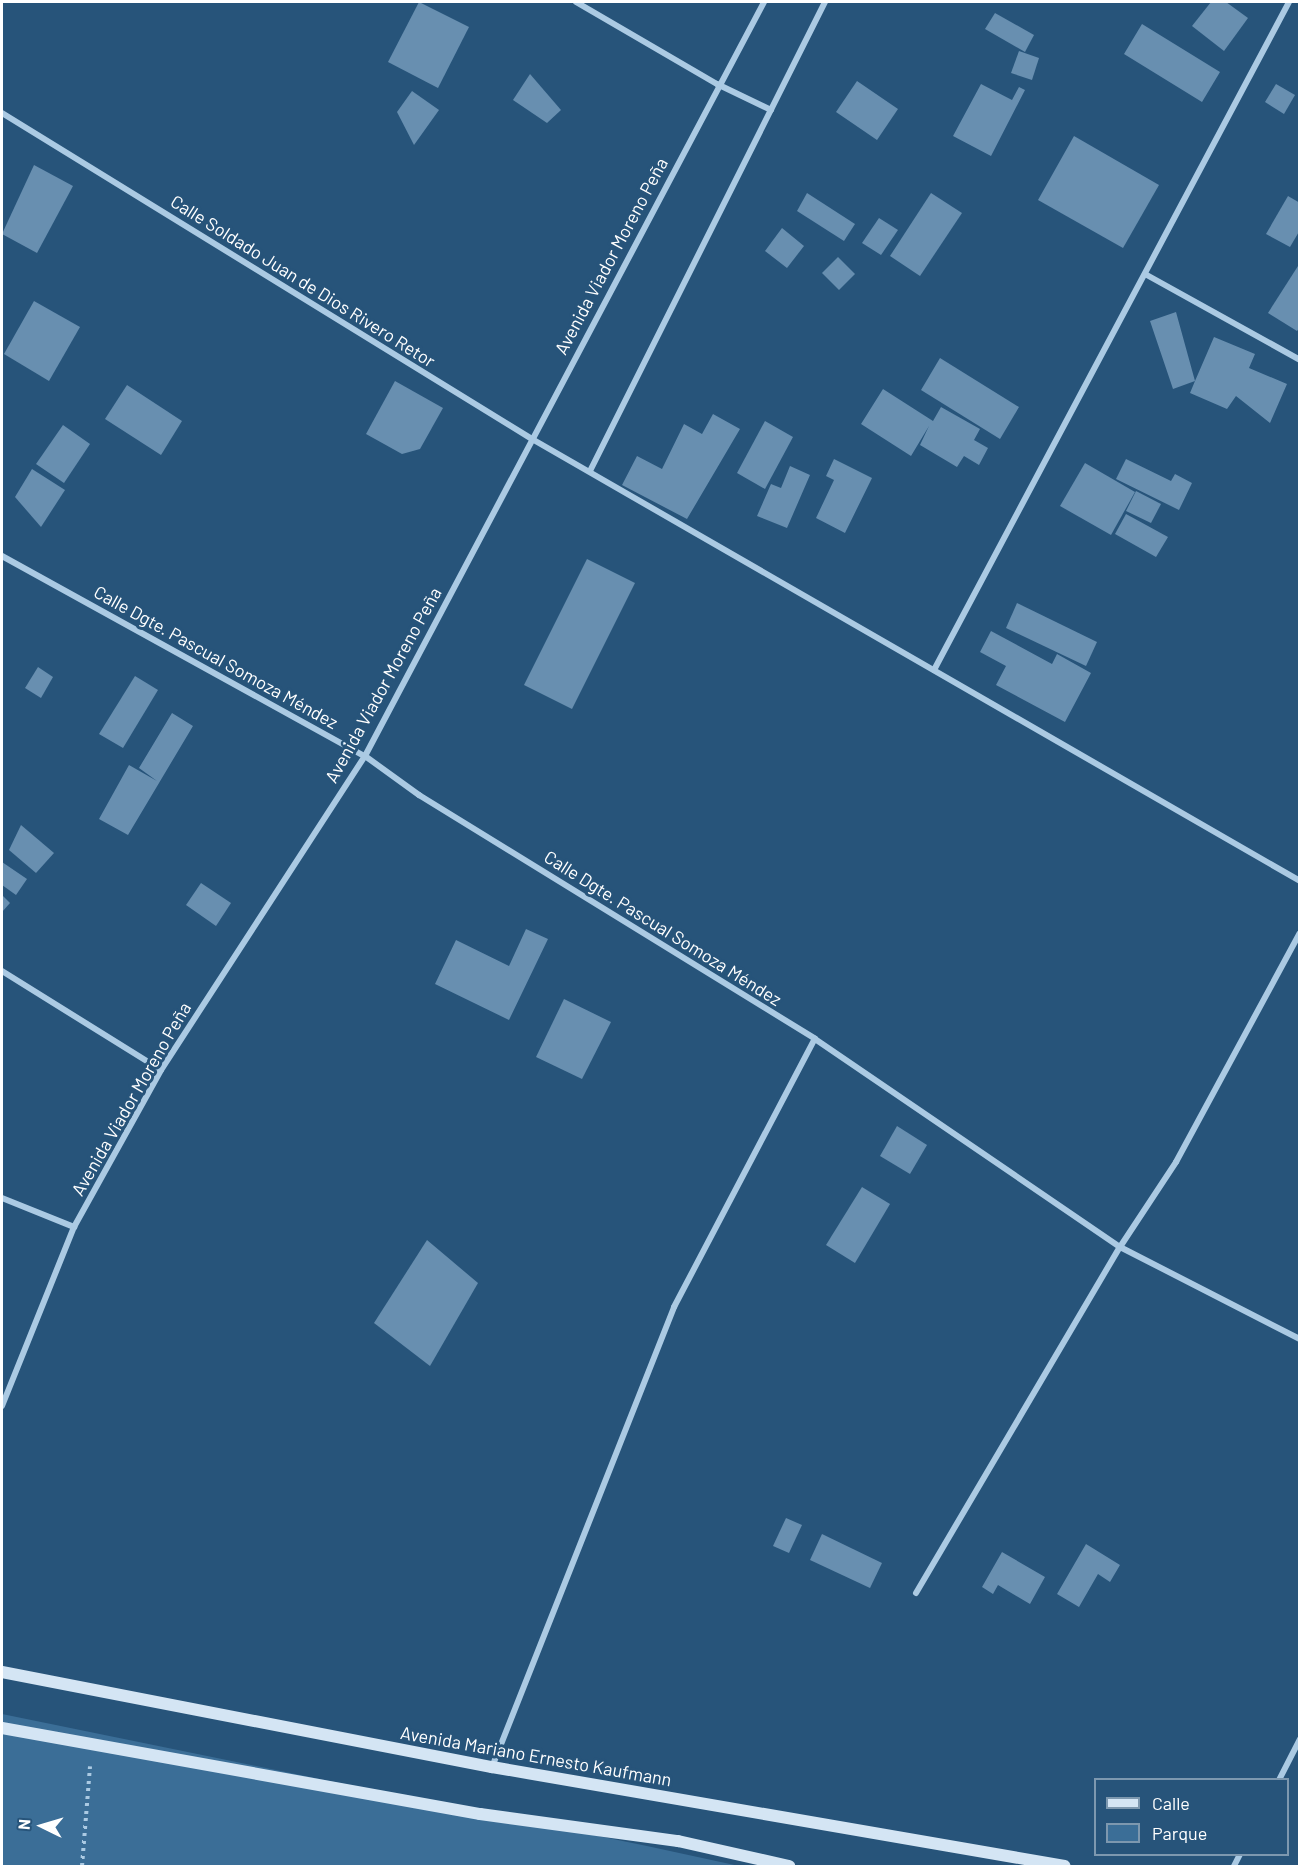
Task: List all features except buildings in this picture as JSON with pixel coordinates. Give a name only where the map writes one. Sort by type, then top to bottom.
[{"type":"main road","name":"Avenida Mariano Ernesto Kaufmann","points":[[2,1672],[492,1767],[1065,1866]]},
{"type":"main road","points":[[2,1728],[81,1739],[480,1814],[678,1841],[789,1866]]},
{"type":"street","points":[[576,2],[717,84],[771,110]]},
{"type":"street","name":"Avenida Viador Moreno Peña","points":[[2,1406],[74,1227],[161,1070],[366,756],[717,84],[764,2]]},
{"type":"street","points":[[590,471],[825,2]]},
{"type":"street","points":[[934,670],[1289,2]]},
{"type":"street","name":"Calle Soldado Juan de Dios Rivero Retor","points":[[2,113],[531,439],[1299,881]]},
{"type":"street","points":[[1145,274],[1299,360]]},
{"type":"street","name":"Calle Dgte. Pascual Somoza Méndez","points":[[2,556],[366,756],[419,795],[815,1039],[1120,1247],[1299,1339]]},
{"type":"street","points":[[916,1593],[1120,1247],[1176,1162],[1299,933]]},
{"type":"street","points":[[2,971],[161,1070]]},
{"type":"street","points":[[492,1767],[674,1307],[815,1039]]},
{"type":"street","points":[[2,1198],[74,1227]]},
{"type":"street","points":[[1280,1778],[1299,1739]]},
{"type":"path","points":[[81,1739],[89,1746],[91,1783],[81,1866]]},
{"type":"green space","points":[[2,1714],[647,1846],[739,1866],[2,1866]]}]
